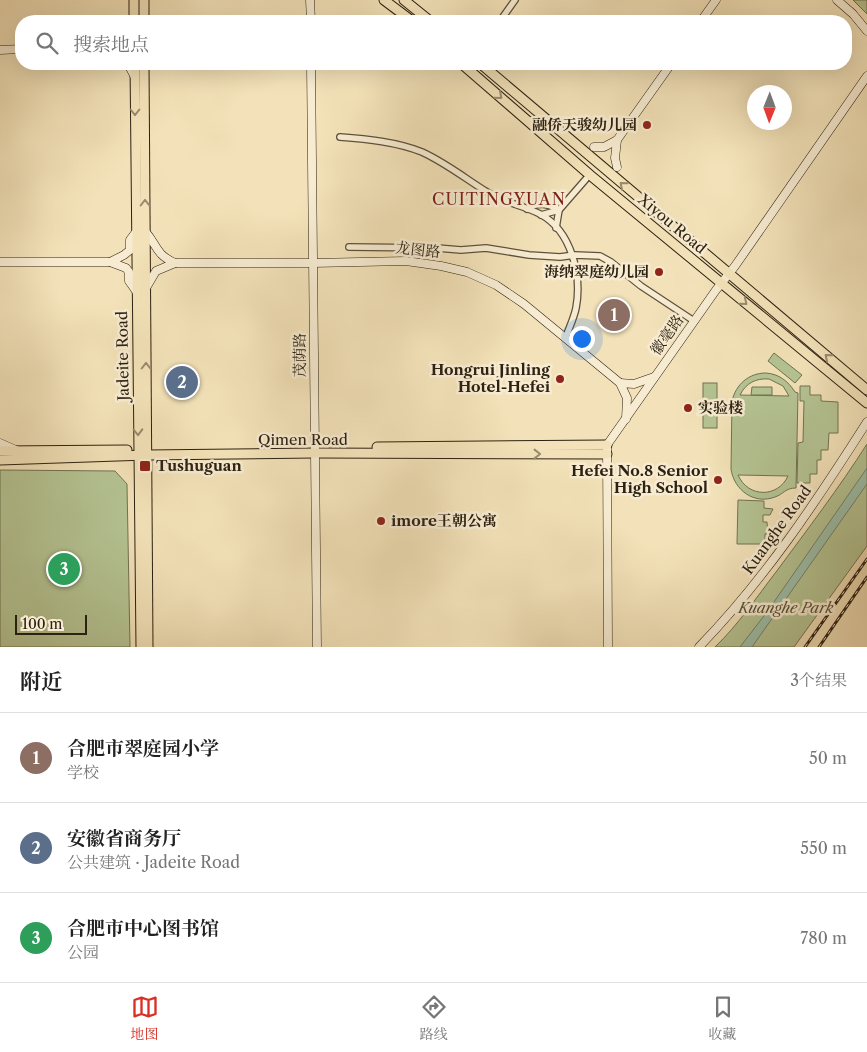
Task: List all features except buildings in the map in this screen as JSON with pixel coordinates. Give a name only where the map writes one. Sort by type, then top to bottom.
[{"type":"main road","points":[[134,0],[134,15]]},
{"type":"main road","points":[[144,0],[144,15]]},
{"type":"main road","points":[[384,0],[404,15]]},
{"type":"main road","points":[[404,0],[423,15]]},
{"type":"main road","name":"Jadeite Road","points":[[135,70],[141,290],[144,646]]},
{"type":"main road","name":"Jadeite Road","points":[[140,232],[144,70]]},
{"type":"main road","name":"Xiyou Road","points":[[469,70],[590,175],[721,283],[863,391]]},
{"type":"main road","name":"Xiyou Road","points":[[488,70],[729,273],[863,391],[867,402]]},
{"type":"main road","name":"Qimen Road","points":[[0,451],[607,450]]},
{"type":"main road","name":"Qimen Road","points":[[0,460],[142,452]]},
{"type":"street","points":[[310,0],[311,15]]},
{"type":"street","points":[[504,15],[515,0]]},
{"type":"street","points":[[705,15],[716,0]]},
{"type":"street","points":[[837,0],[853,14],[867,31]]},
{"type":"street","points":[[0,50],[15,50]]},
{"type":"street","points":[[131,70],[135,77]]},
{"type":"street","name":"茂荫路","points":[[311,70],[317,647]]},
{"type":"street","points":[[617,167],[614,158],[618,140],[667,70]]},
{"type":"street","name":"徽毫路","points":[[607,450],[654,377],[867,76]]},
{"type":"street","points":[[340,137],[364,138],[422,152],[445,164],[489,193],[541,215],[556,228],[566,240],[578,282],[576,309],[566,337]]},
{"type":"street","points":[[594,148],[604,147],[618,140]]},
{"type":"street","points":[[556,228],[559,210],[586,179]]},
{"type":"street","points":[[526,209],[533,205],[547,204],[559,210]]},
{"type":"street","points":[[541,215],[559,210]]},
{"type":"street","points":[[110,262],[130,250],[130,240],[140,232],[151,239],[156,250],[164,258],[175,263]]},
{"type":"street","points":[[349,247],[461,250],[486,248],[529,255],[560,257],[600,256],[694,321]]},
{"type":"street","name":"龙图路","points":[[175,263],[313,264],[406,260],[467,272],[503,289],[540,316],[620,383]]},
{"type":"street","points":[[0,262],[110,262],[126,268],[129,272],[129,281],[141,290],[156,271],[175,263]]},
{"type":"street","points":[[626,419],[627,398],[620,383],[634,384],[654,377]]},
{"type":"street","name":"Kuanghe Road","points":[[699,647],[725,620],[766,570],[813,506],[867,422]]},
{"type":"street","points":[[0,443],[20,451]]},
{"type":"street","points":[[607,450],[608,647]]},
{"type":"green space","points":[[853,0],[867,0],[867,14]]},
{"type":"green space","points":[[774,353],[802,375],[795,383],[768,361]]},
{"type":"green space","points":[[766,373],[779,377],[798,393],[796,488],[789,489],[778,496],[767,499],[760,499],[746,494],[736,483],[731,469],[732,401],[737,389],[744,381],[749,377]],"holes":[[[760,379],[769,379],[783,386],[789,396],[740,395],[745,387],[752,382]],[[738,475],[788,476],[777,488],[763,492],[749,488]]]},
{"type":"green space","points":[[703,383],[717,383],[717,428],[703,428]]},
{"type":"green space","points":[[800,386],[810,386],[810,395],[821,395],[821,401],[838,402],[838,433],[829,433],[828,450],[821,450],[821,460],[817,460],[817,474],[810,474],[810,483],[797,483],[798,443],[803,442],[804,401],[800,401]]},
{"type":"green space","points":[[752,387],[772,387],[772,395],[751,395]]},
{"type":"green space","name":"Kuanghe Park","points":[[867,444],[867,546],[794,647],[715,647],[739,620],[776,572]]},
{"type":"green space","points":[[0,470],[115,471],[127,484],[130,647],[0,647]]},
{"type":"green space","points":[[738,500],[764,501],[764,508],[773,509],[770,515],[763,515],[763,522],[767,522],[768,534],[765,534],[765,544],[737,544]]},
{"type":"shaded area","points":[[867,468],[867,484],[752,647],[740,647],[767,612]]},
{"type":"railway","points":[[805,647],[867,559]]},
{"type":"railway","points":[[819,647],[867,577]]},
{"type":"place","name":"融侨天骏幼儿园","points":[[647,125]]},
{"type":"place","name":"海纳翠庭幼儿园","points":[[659,272]]},
{"type":"place","name":"合肥市翠庭园小学","points":[[614,315]]},
{"type":"place","name":"Hongrui Jinling Hotel-Hefei","points":[[560,379]]},
{"type":"place","name":"安徽省商务厅","points":[[182,382]]},
{"type":"place","name":"实验楼","points":[[688,408]]},
{"type":"place","name":"Tushuguan","points":[[145,466]]},
{"type":"place","name":"Hefei No.8 Senior High School","points":[[718,480]]},
{"type":"place","name":"imore王朝公寓","points":[[381,521]]},
{"type":"place","name":"合肥市中心图书馆","points":[[64,569]]},
{"type":"district","name":"CUITINGYUAN","points":[[499,199]]}]
